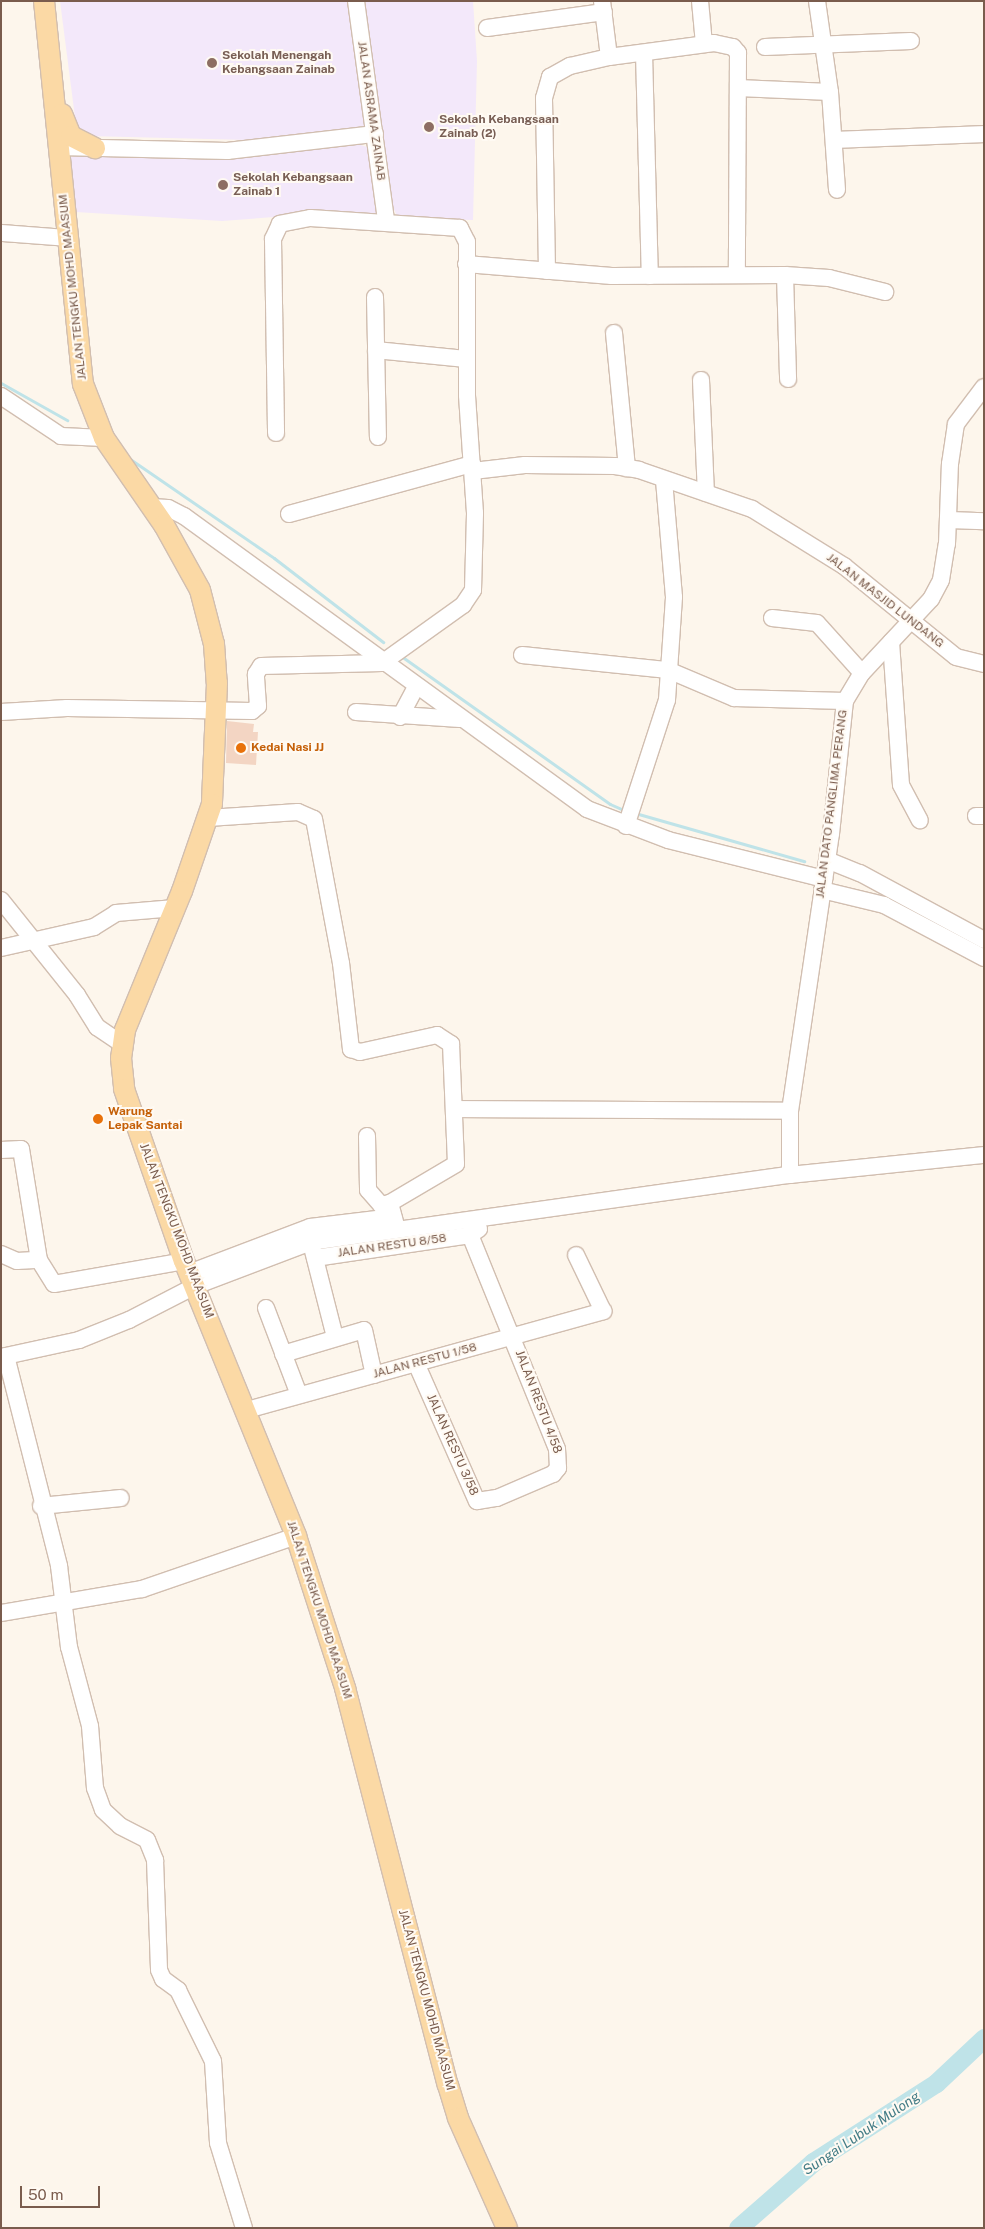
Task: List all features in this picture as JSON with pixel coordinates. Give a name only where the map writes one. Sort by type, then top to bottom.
[{"type":"main road","name":"JALAN TENGKU MOHD MAASUM","points":[[44,1],[83,384],[104,438],[184,559],[206,606],[214,644],[217,712],[215,778],[208,818],[122,1044],[124,1089],[190,1273],[247,1410],[296,1536],[345,1688],[458,2118],[508,2228]]},
{"type":"main road","points":[[54,91],[71,136],[95,148]]},
{"type":"street","name":"JALAN ASRAMA ZAINAB","points":[[356,1],[386,221]]},
{"type":"street","points":[[700,1],[704,44]]},
{"type":"street","points":[[817,1],[830,92],[835,140],[837,190]]},
{"type":"street","points":[[488,28],[603,7],[609,57]]},
{"type":"street","points":[[765,47],[911,41]]},
{"type":"street","points":[[547,271],[546,86],[558,70],[609,57],[704,44],[733,47],[738,54],[737,274]]},
{"type":"street","points":[[644,53],[650,276]]},
{"type":"street","points":[[738,88],[830,92]]},
{"type":"street","points":[[59,147],[227,151],[375,134]]},
{"type":"street","points":[[835,140],[984,134]]},
{"type":"street","points":[[1,712],[67,708],[217,712],[256,709],[256,674],[266,664],[382,663],[471,595],[473,468],[466,359],[467,242],[460,228],[386,221],[303,218],[286,221],[276,229],[276,433]]},
{"type":"street","points":[[1,233],[68,238]]},
{"type":"street","points":[[466,264],[547,271],[650,276],[785,275],[829,278],[886,292]]},
{"type":"street","points":[[785,275],[788,379]]},
{"type":"street","points":[[375,297],[378,437]]},
{"type":"street","points":[[614,333],[627,468]]},
{"type":"street","points":[[376,350],[466,359]]},
{"type":"street","points":[[701,380],[706,493]]},
{"type":"street","name":"JALAN DATO PANGLIMA PERANG","points":[[790,1175],[790,1110],[827,860],[845,701],[862,674],[912,621],[941,580],[949,520],[950,464],[956,424],[984,387]]},
{"type":"street","points":[[1,396],[61,436],[104,438]]},
{"type":"street","name":"JALAN MASJID LUNDANG","points":[[289,514],[473,468],[542,465],[627,468],[752,508],[844,566],[956,657],[984,664]]},
{"type":"street","points":[[629,817],[667,700],[674,597],[664,480]]},
{"type":"street","points":[[151,507],[168,508],[184,516],[382,663],[588,808],[629,817],[668,840],[823,885],[884,906],[984,958]]},
{"type":"street","points":[[949,520],[984,521]]},
{"type":"street","points":[[772,618],[817,623],[862,674]]},
{"type":"street","points":[[891,642],[901,785],[920,820]]},
{"type":"street","points":[[522,655],[668,670],[734,698],[845,701]]},
{"type":"street","points":[[400,717],[416,687]]},
{"type":"street","points":[[356,712],[400,717],[460,718]]},
{"type":"street","points":[[1,1150],[21,1149],[39,1260],[54,1284],[190,1273],[313,1250],[393,1216],[454,1168],[458,1156],[456,1109],[451,1044],[446,1037],[437,1035],[360,1052],[351,1049],[341,962],[314,819],[298,812],[208,818]]},
{"type":"street","points":[[827,860],[860,873],[984,940]]},
{"type":"street","points":[[1,900],[77,995],[97,1027],[122,1044]]},
{"type":"street","points":[[1,948],[94,927],[116,913],[175,908]]},
{"type":"street","points":[[456,1109],[790,1110]]},
{"type":"street","points":[[367,1136],[368,1190],[375,1201],[393,1216]]},
{"type":"street","points":[[244,2228],[218,2143],[214,2061],[178,1990],[162,1979],[159,1970],[155,1860],[148,1840],[103,1810],[95,1788],[90,1726],[70,1647],[59,1566],[41,1506],[4,1356],[79,1340],[130,1320],[190,1273],[310,1227],[393,1216],[486,1218],[790,1175],[984,1155]]},
{"type":"street","points":[[470,1235],[481,1228],[486,1218]]},
{"type":"street","name":"JALAN RESTU 8/58","points":[[313,1250],[470,1235]]},
{"type":"street","name":"JALAN RESTU 4/58","points":[[470,1235],[513,1336],[557,1449],[558,1468]]},
{"type":"street","points":[[313,1250],[335,1337]]},
{"type":"street","points":[[1,1254],[17,1261],[39,1260]]},
{"type":"street","name":"JALAN RESTU 1/58","points":[[247,1410],[602,1311],[576,1255]]},
{"type":"street","points":[[266,1308],[299,1395]]},
{"type":"street","points":[[283,1354],[335,1337],[364,1330],[374,1375]]},
{"type":"street","name":"JALAN RESTU 3/58","points":[[416,1363],[477,1502],[497,1498],[553,1474],[558,1468]]},
{"type":"street","points":[[41,1506],[121,1498]]},
{"type":"street","points":[[1,1612],[142,1589],[296,1536]]},
{"type":"shaded area","name":"Sekolah Menengah Kebangsaan Zainab","points":[[60,1],[349,1],[365,126],[249,140],[87,136],[76,125]]},
{"type":"shaded area","name":"Sekolah Kebangsaan Zainab (2)","points":[[364,1],[473,1],[477,61],[473,220],[398,218],[392,205]]},
{"type":"shaded area","name":"Sekolah Kebangsaan Zainab 1","points":[[354,143],[367,147],[377,217],[314,214],[222,221],[76,212],[70,158],[75,155]]},
{"type":"building","name":"Kedai Nasi JJ","points":[[227,721],[254,724],[253,732],[258,732],[256,765],[226,763]]},
{"type":"waterway","points":[[1,383],[67,420]]},
{"type":"waterway","points":[[130,459],[274,558],[383,642]]},
{"type":"waterway","points":[[401,656],[610,804],[626,811]]},
{"type":"waterway","points":[[635,813],[804,861]]},
{"type":"waterway","name":"Sungai Lubuk Mulong","points":[[738,2228],[813,2162],[936,2083],[984,2038]]},
{"type":"place","name":"Sekolah Menengah Kebangsaan Zainab","points":[[212,63]]},
{"type":"place","name":"Sekolah Kebangsaan Zainab (2)","points":[[429,127]]},
{"type":"place","name":"Sekolah Kebangsaan Zainab 1","points":[[223,185]]},
{"type":"place","name":"Kedai Nasi JJ","points":[[241,748]]},
{"type":"place","name":"Warung Lepak Santai","points":[[98,1119]]}]
